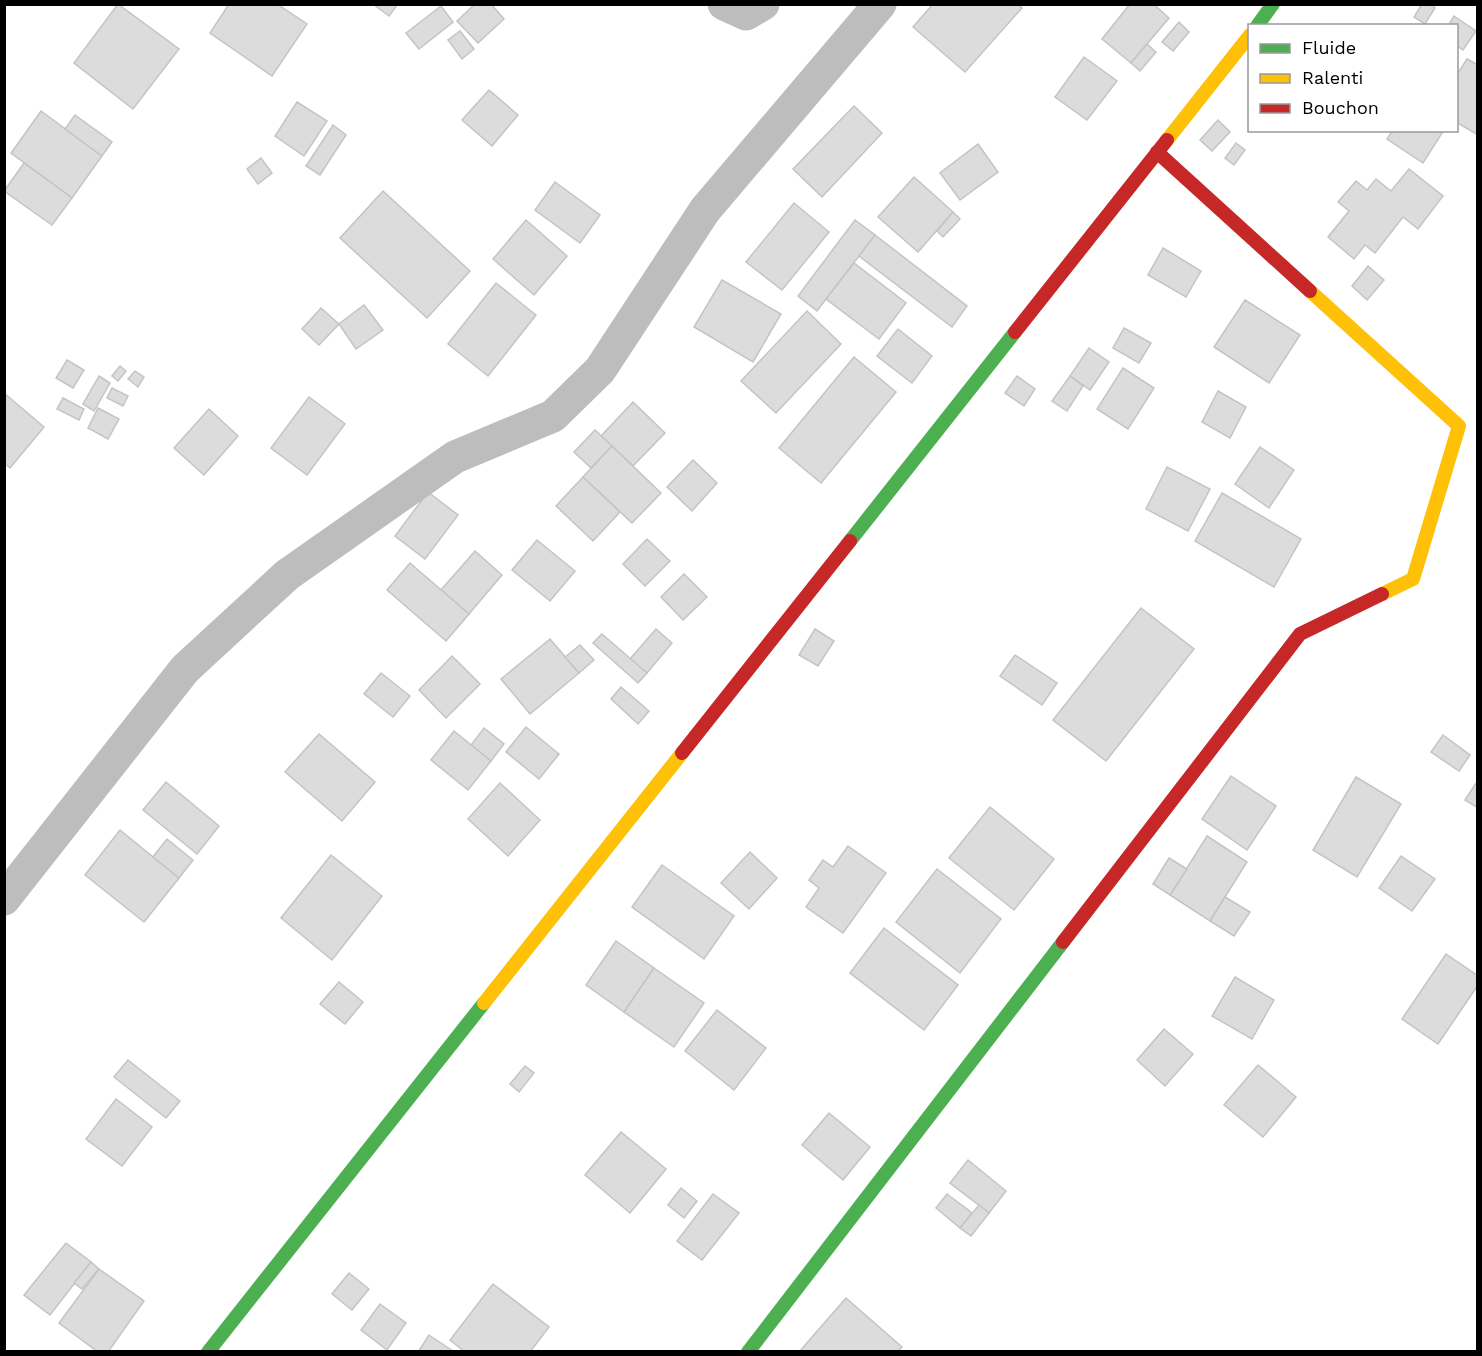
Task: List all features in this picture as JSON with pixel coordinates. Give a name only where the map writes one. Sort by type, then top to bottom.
[{"type":"street","points":[[724,4],[746,14],[763,4]]},
{"type":"street","points":[[4,899],[185,669],[287,575],[455,458],[553,416],[600,370],[705,210],[880,4]]},
{"type":"street","points":[[1259,24],[1274,4]]},
{"type":"street","points":[[208,1352],[1248,38]]},
{"type":"street","points":[[748,1352],[1300,634],[1413,579],[1459,426],[1157,152]]},
{"type":"building","points":[[118,4],[179,49],[133,109],[74,63]]},
{"type":"building","points":[[229,4],[277,4],[307,24],[272,76],[210,33]]},
{"type":"building","points":[[373,4],[398,4],[389,16]]},
{"type":"building","points":[[475,4],[491,4],[504,19],[478,43],[457,21]]},
{"type":"building","points":[[933,4],[1017,4],[1022,8],[965,72],[913,27]]},
{"type":"building","points":[[1130,4],[1153,4],[1169,18],[1131,63],[1102,39]]},
{"type":"building","points":[[1422,4],[1430,4],[1435,8],[1425,24],[1414,17]]},
{"type":"building","points":[[441,6],[453,22],[419,49],[406,33]]},
{"type":"building","points":[[1454,16],[1476,31],[1463,50],[1458,46],[1458,24],[1449,24]]},
{"type":"building","points":[[1179,22],[1189,32],[1173,51],[1162,42]]},
{"type":"building","points":[[460,31],[474,49],[462,59],[448,40]]},
{"type":"building","points":[[1147,44],[1156,52],[1140,71],[1131,63]]},
{"type":"building","points":[[1084,57],[1117,81],[1087,120],[1055,97]]},
{"type":"building","points":[[1467,59],[1478,65],[1478,135],[1458,123],[1458,73]]},
{"type":"building","points":[[489,90],[518,115],[492,146],[462,120]]},
{"type":"building","points":[[297,102],[327,121],[304,156],[275,136]]},
{"type":"building","points":[[854,106],[882,133],[822,197],[793,169]]},
{"type":"building","points":[[41,111],[102,156],[72,198],[11,153]]},
{"type":"building","points":[[75,115],[112,142],[102,156],[65,129]]},
{"type":"building","points":[[1218,120],[1230,132],[1212,151],[1200,140]]},
{"type":"building","points":[[333,125],[346,135],[320,175],[306,166]]},
{"type":"building","points":[[1392,132],[1443,132],[1423,163],[1387,139]]},
{"type":"building","points":[[1236,143],[1245,150],[1234,165],[1225,158]]},
{"type":"building","points":[[978,144],[998,172],[960,200],[940,173]]},
{"type":"building","points":[[261,158],[272,173],[258,184],[247,169]]},
{"type":"building","points":[[24,163],[72,198],[52,225],[4,191]]},
{"type":"building","points":[[1409,169],[1443,196],[1418,229],[1403,217],[1375,253],[1365,245],[1354,259],[1328,237],[1349,211],[1338,202],[1356,181],[1367,190],[1376,179],[1391,191]]},
{"type":"building","points":[[914,177],[953,212],[918,252],[878,217]]},
{"type":"building","points":[[555,182],[600,215],[580,243],[535,210]]},
{"type":"building","points":[[383,191],[470,271],[427,318],[340,238]]},
{"type":"building","points":[[794,203],[829,232],[782,290],[746,262]]},
{"type":"building","points":[[953,212],[960,219],[943,237],[937,231]]},
{"type":"building","points":[[526,220],[567,256],[534,295],[493,259]]},
{"type":"building","points":[[855,220],[875,235],[817,311],[798,296]]},
{"type":"building","points":[[875,235],[967,306],[952,327],[859,256]]},
{"type":"building","points":[[1163,248],[1201,271],[1186,297],[1148,275]]},
{"type":"building","points":[[854,263],[906,303],[879,339],[826,299]]},
{"type":"building","points":[[1368,266],[1384,280],[1367,300],[1352,286]]},
{"type":"building","points":[[722,280],[781,314],[753,362],[694,327]]},
{"type":"building","points":[[496,283],[536,315],[488,376],[448,344]]},
{"type":"building","points":[[1245,300],[1300,335],[1269,383],[1214,347]]},
{"type":"building","points":[[364,305],[383,330],[356,349],[339,324]]},
{"type":"building","points":[[321,308],[339,324],[319,345],[302,329]]},
{"type":"building","points":[[807,311],[841,344],[776,413],[741,381]]},
{"type":"building","points":[[1124,328],[1151,343],[1139,363],[1113,348]]},
{"type":"building","points":[[898,329],[932,356],[912,383],[877,356]]},
{"type":"building","points":[[1089,348],[1109,362],[1090,390],[1070,376]]},
{"type":"building","points":[[854,357],[896,392],[821,483],[779,448]]},
{"type":"building","points":[[67,360],[84,370],[73,388],[56,378]]},
{"type":"building","points":[[120,366],[126,371],[118,381],[112,376]]},
{"type":"building","points":[[1123,368],[1154,388],[1128,429],[1097,409]]},
{"type":"building","points":[[135,371],[144,377],[138,387],[128,379]]},
{"type":"building","points":[[99,376],[110,383],[94,411],[83,404]]},
{"type":"building","points":[[1017,376],[1035,389],[1024,406],[1005,393]]},
{"type":"building","points":[[1070,376],[1083,386],[1067,411],[1052,401]]},
{"type":"building","points":[[112,388],[128,396],[123,406],[107,398]]},
{"type":"building","points":[[1218,391],[1246,407],[1230,438],[1202,422]]},
{"type":"building","points":[[4,393],[44,427],[10,468],[4,463]]},
{"type":"building","points":[[309,397],[345,424],[307,475],[271,448]]},
{"type":"building","points":[[63,398],[84,409],[79,420],[57,409]]},
{"type":"building","points":[[633,402],[665,433],[633,466],[601,436]]},
{"type":"building","points":[[98,408],[119,419],[108,439],[88,428]]},
{"type":"building","points":[[209,409],[238,436],[204,475],[174,448]]},
{"type":"building","points":[[595,430],[612,446],[591,468],[574,452]]},
{"type":"building","points":[[612,446],[661,493],[632,523],[583,477]]},
{"type":"building","points":[[1260,447],[1294,470],[1269,508],[1235,484]]},
{"type":"building","points":[[693,460],[717,483],[692,511],[667,487]]},
{"type":"building","points":[[1167,467],[1210,489],[1188,531],[1146,509]]},
{"type":"building","points":[[583,477],[620,512],[593,541],[556,506]]},
{"type":"building","points":[[428,492],[458,515],[425,559],[395,536]]},
{"type":"building","points":[[1222,493],[1301,539],[1274,587],[1195,541]]},
{"type":"building","points":[[647,539],[670,561],[645,586],[623,564]]},
{"type":"building","points":[[537,540],[575,571],[550,601],[512,570]]},
{"type":"building","points":[[475,551],[502,575],[469,614],[441,590]]},
{"type":"building","points":[[410,563],[469,614],[446,641],[387,590]]},
{"type":"building","points":[[684,574],[707,597],[683,620],[661,597]]},
{"type":"building","points":[[1141,608],[1194,649],[1106,761],[1053,720]]},
{"type":"building","points":[[656,629],[672,643],[647,673],[630,659]]},
{"type":"building","points":[[815,629],[834,641],[818,666],[799,655]]},
{"type":"building","points":[[602,634],[647,673],[638,683],[593,643]]},
{"type":"building","points":[[550,639],[579,673],[530,714],[501,679]]},
{"type":"building","points":[[580,645],[594,660],[579,673],[565,657]]},
{"type":"building","points":[[1015,655],[1057,683],[1042,705],[1000,676]]},
{"type":"building","points":[[452,656],[480,684],[446,718],[419,690]]},
{"type":"building","points":[[381,673],[410,696],[393,717],[364,694]]},
{"type":"building","points":[[621,687],[649,711],[638,724],[611,699]]},
{"type":"building","points":[[526,727],[559,754],[539,779],[506,752]]},
{"type":"building","points":[[484,728],[504,744],[491,761],[471,745]]},
{"type":"building","points":[[454,731],[491,761],[468,790],[431,760]]},
{"type":"building","points":[[319,734],[375,782],[342,821],[285,772]]},
{"type":"building","points":[[1443,735],[1470,755],[1459,771],[1431,752]]},
{"type":"building","points":[[1231,776],[1276,806],[1247,850],[1202,819]]},
{"type":"building","points":[[1356,777],[1401,804],[1357,877],[1313,850]]},
{"type":"building","points":[[1478,780],[1478,808],[1465,800]]},
{"type":"building","points":[[166,782],[219,826],[197,854],[143,810]]},
{"type":"building","points":[[500,783],[540,820],[508,856],[468,819]]},
{"type":"building","points":[[990,807],[1054,859],[1014,910],[949,858]]},
{"type":"building","points":[[120,830],[179,878],[144,922],[85,875]]},
{"type":"building","points":[[1207,836],[1247,862],[1210,921],[1170,895]]},
{"type":"building","points":[[167,839],[193,860],[179,878],[153,857]]},
{"type":"building","points":[[848,846],[886,873],[843,933],[806,907],[819,888],[809,880],[823,860],[833,867]]},
{"type":"building","points":[[750,852],[777,878],[749,909],[721,883]]},
{"type":"building","points":[[331,855],[382,896],[332,960],[281,918]]},
{"type":"building","points":[[1401,856],[1435,879],[1412,911],[1379,888]]},
{"type":"building","points":[[1169,858],[1187,869],[1170,895],[1153,884]]},
{"type":"building","points":[[662,865],[734,916],[704,959],[632,907]]},
{"type":"building","points":[[937,869],[1001,919],[960,973],[896,922]]},
{"type":"building","points":[[1225,897],[1250,912],[1234,936],[1210,921]]},
{"type":"building","points":[[884,928],[958,985],[924,1030],[850,973]]},
{"type":"building","points":[[616,941],[654,968],[624,1012],[586,985]]},
{"type":"building","points":[[1446,954],[1478,976],[1478,985],[1438,1044],[1402,1019]]},
{"type":"building","points":[[654,968],[704,1003],[674,1047],[624,1012]]},
{"type":"building","points":[[1235,977],[1274,1000],[1252,1039],[1212,1016]]},
{"type":"building","points":[[339,982],[363,1002],[345,1024],[320,1004]]},
{"type":"building","points":[[717,1010],[766,1048],[734,1090],[685,1051]]},
{"type":"building","points":[[1164,1029],[1193,1054],[1165,1086],[1137,1060]]},
{"type":"building","points":[[128,1060],[180,1101],[166,1118],[114,1077]]},
{"type":"building","points":[[1258,1065],[1296,1097],[1263,1137],[1224,1105]]},
{"type":"building","points":[[525,1066],[534,1073],[519,1092],[510,1084]]},
{"type":"building","points":[[116,1099],[152,1127],[122,1166],[86,1139]]},
{"type":"building","points":[[829,1113],[870,1147],[843,1180],[802,1145]]},
{"type":"building","points":[[621,1132],[666,1169],[630,1213],[585,1175]]},
{"type":"building","points":[[968,1160],[1006,1191],[989,1213],[950,1183]]},
{"type":"building","points":[[681,1188],[697,1201],[684,1218],[668,1205]]},
{"type":"building","points":[[713,1194],[739,1213],[702,1260],[677,1241]]},
{"type":"building","points":[[947,1194],[972,1213],[960,1228],[936,1208]]},
{"type":"building","points":[[979,1205],[989,1213],[971,1236],[960,1228]]},
{"type":"building","points":[[66,1243],[91,1262],[50,1315],[24,1295]]},
{"type":"building","points":[[91,1262],[99,1269],[82,1289],[74,1283]]},
{"type":"building","points":[[99,1269],[144,1301],[108,1352],[98,1352],[59,1323]]},
{"type":"building","points":[[349,1273],[369,1289],[352,1310],[332,1294]]},
{"type":"building","points":[[493,1284],[549,1327],[530,1352],[465,1352],[450,1340]]},
{"type":"building","points":[[846,1298],[902,1347],[897,1352],[799,1352]]},
{"type":"building","points":[[380,1304],[406,1323],[387,1350],[361,1330]]},
{"type":"building","points":[[429,1335],[453,1351],[418,1352]]},
{"type":"traffic: fast","points":[[1258,24],[1273,4]]},
{"type":"traffic: fast","points":[[850,541],[1015,332]]},
{"type":"traffic: fast","points":[[748,1352],[1063,942]]},
{"type":"traffic: fast","points":[[208,1352],[484,1003]]},
{"type":"traffic: slow","points":[[1167,140],[1248,38]]},
{"type":"traffic: slow","points":[[1310,291],[1459,426],[1413,579],[1382,594]]},
{"type":"traffic: slow","points":[[484,1003],[682,753]]},
{"type":"traffic: jam","points":[[1015,332],[1167,140]]},
{"type":"traffic: jam","points":[[1157,152],[1310,291]]},
{"type":"traffic: jam","points":[[682,753],[850,541]]},
{"type":"traffic: jam","points":[[1063,942],[1300,634],[1382,594]]}]
